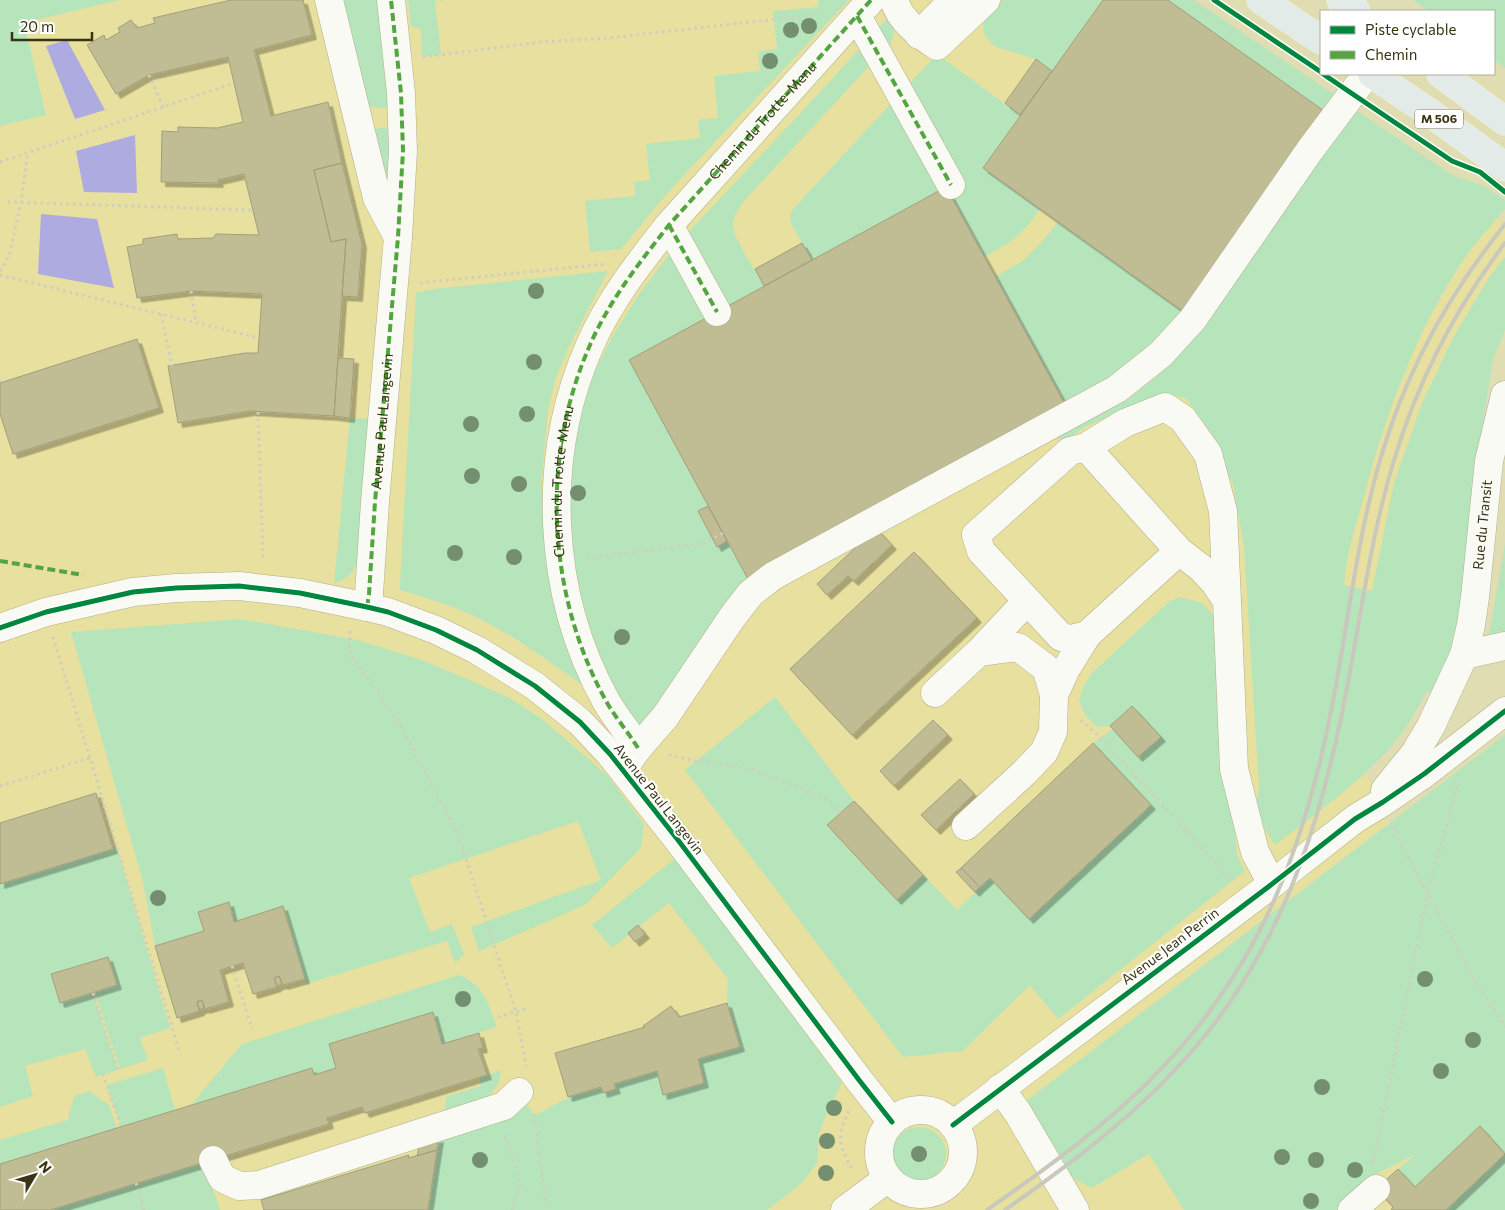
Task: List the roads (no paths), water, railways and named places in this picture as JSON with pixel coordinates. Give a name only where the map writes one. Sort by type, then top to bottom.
[{"type":"main road","points":[[1262,0],[1320,39]]},
{"type":"main road","points":[[1341,0],[1355,10]]},
{"type":"main road","name":"M 506","points":[[1373,75],[1505,167]]},
{"type":"main road","name":"M 506","points":[[1443,75],[1505,121]]},
{"type":"street","points":[[329,0],[377,198],[398,237]]},
{"type":"street","name":"Avenue Paul Langevin","points":[[359,605],[369,594],[398,237],[402,142],[401,93],[391,0]]},
{"type":"street","points":[[894,0],[900,14],[919,35],[936,46],[986,0]]},
{"type":"street","points":[[919,35],[953,0]]},
{"type":"street","name":"Chemin du Trotte-Menu","points":[[631,758],[607,702],[590,669],[569,605],[560,560],[557,526],[556,491],[563,429],[572,392],[590,345],[612,302],[641,260],[674,235],[866,15],[951,185]]},
{"type":"street","points":[[631,758],[665,717],[733,616],[751,593],[773,576],[1117,389],[1161,354],[1193,319],[1310,150],[1366,75]]},
{"type":"street","points":[[674,235],[717,312]]},
{"type":"street","name":"Rue du Transit","points":[[1355,818],[1384,791],[1414,753],[1445,699],[1464,655],[1475,597],[1489,461],[1505,395]]},
{"type":"street","points":[[1088,635],[1071,639],[1061,637],[981,551],[976,535],[1070,451],[1086,447],[1125,423],[1165,407],[1183,419],[1208,454],[1223,512],[1234,769],[1255,852],[1272,884]]},
{"type":"street","points":[[1086,447],[1178,551],[1201,568],[1215,583],[1227,601]]},
{"type":"street","points":[[1054,695],[1066,669],[1088,635],[1178,551]]},
{"type":"street","name":"Avenue Paul Langevin","points":[[0,628],[46,612],[133,592],[176,588],[239,586],[300,594],[388,612],[436,630],[477,650],[535,686],[580,722],[631,758],[859,1080],[892,1122]]},
{"type":"street","points":[[935,693],[979,652],[1027,601]]},
{"type":"street","points":[[1464,655],[1505,646]]},
{"type":"street","points":[[966,826],[1044,752],[1053,732],[1054,695],[1046,668],[1018,647],[979,652]]},
{"type":"street","name":"Avenue Jean Perrin","points":[[953,1125],[1272,884],[1355,818],[1383,802],[1424,774],[1505,711]]},
{"type":"street","points":[[1000,1088],[1018,1113],[1075,1210]]},
{"type":"street","points":[[213,1160],[222,1178],[239,1186],[259,1185],[504,1106],[526,1089]]},
{"type":"street","points":[[923,1110],[936,1113],[953,1125],[960,1137],[962,1157],[958,1171],[950,1182],[932,1192],[925,1193],[911,1192],[898,1187],[888,1178],[882,1167],[879,1149],[885,1131],[892,1122],[910,1112],[923,1110]]},
{"type":"street","points":[[854,1203],[888,1178]]},
{"type":"street","points":[[1352,1210],[1376,1189]]},
{"type":"water","points":[[67,40],[105,110],[75,119],[46,46]]},
{"type":"water","points":[[135,135],[137,193],[84,192],[76,151]]},
{"type":"water","points":[[41,214],[97,219],[114,288],[38,274]]},
{"type":"railway","points":[[987,1210],[1054,1162],[1097,1128],[1158,1072],[1187,1040],[1214,1005],[1238,969],[1259,932],[1285,875],[1314,787],[1334,696],[1362,535],[1377,472],[1396,411],[1435,327],[1468,275],[1505,224]]},
{"type":"railway","points":[[1005,1210],[1049,1179],[1112,1129],[1152,1093],[1184,1060],[1209,1031],[1242,984],[1275,924],[1299,868],[1326,782],[1347,690],[1378,523],[1395,457],[1415,400],[1440,345],[1470,293],[1505,243]]}]
